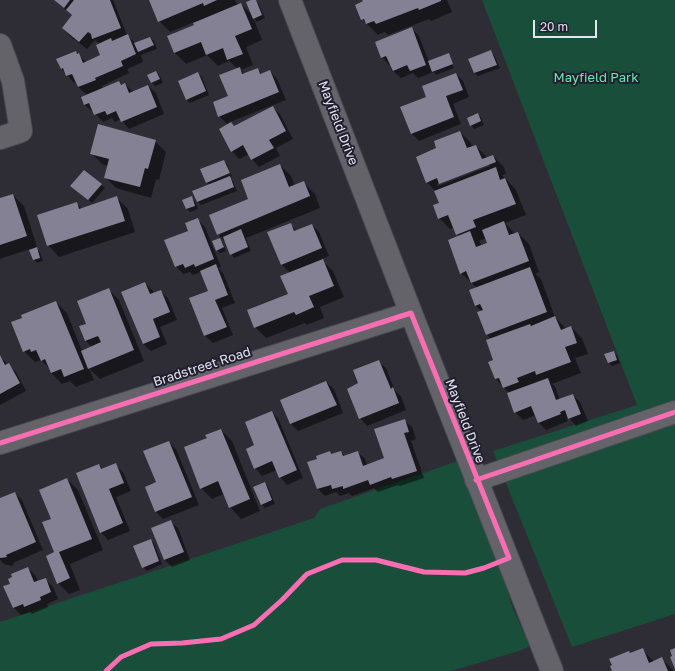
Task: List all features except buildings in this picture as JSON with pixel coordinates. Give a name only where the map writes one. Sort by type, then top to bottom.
[{"type":"street","name":"Mayfield Drive","points":[[290,0],[476,480],[509,558],[552,671]]},
{"type":"street","points":[[0,45],[13,81],[21,131],[0,138]]},
{"type":"street","name":"Bradstreet Road","points":[[0,443],[411,313]]},
{"type":"street","points":[[476,480],[675,412]]},
{"type":"green space","name":"Mayfield Park","points":[[482,0],[675,0],[675,614],[572,647],[493,451],[637,405]]},
{"type":"green space","points":[[458,461],[497,557],[513,609],[530,646],[519,651],[451,671],[0,671],[0,622],[314,518],[320,509]]},
{"type":"cycle path","points":[[0,443],[411,313],[509,558],[484,568],[465,573],[424,572],[376,560],[342,560],[307,574],[282,600],[254,625],[221,639],[182,643],[151,644],[121,657],[106,671]]},
{"type":"cycle path","points":[[476,480],[675,412]]}]
